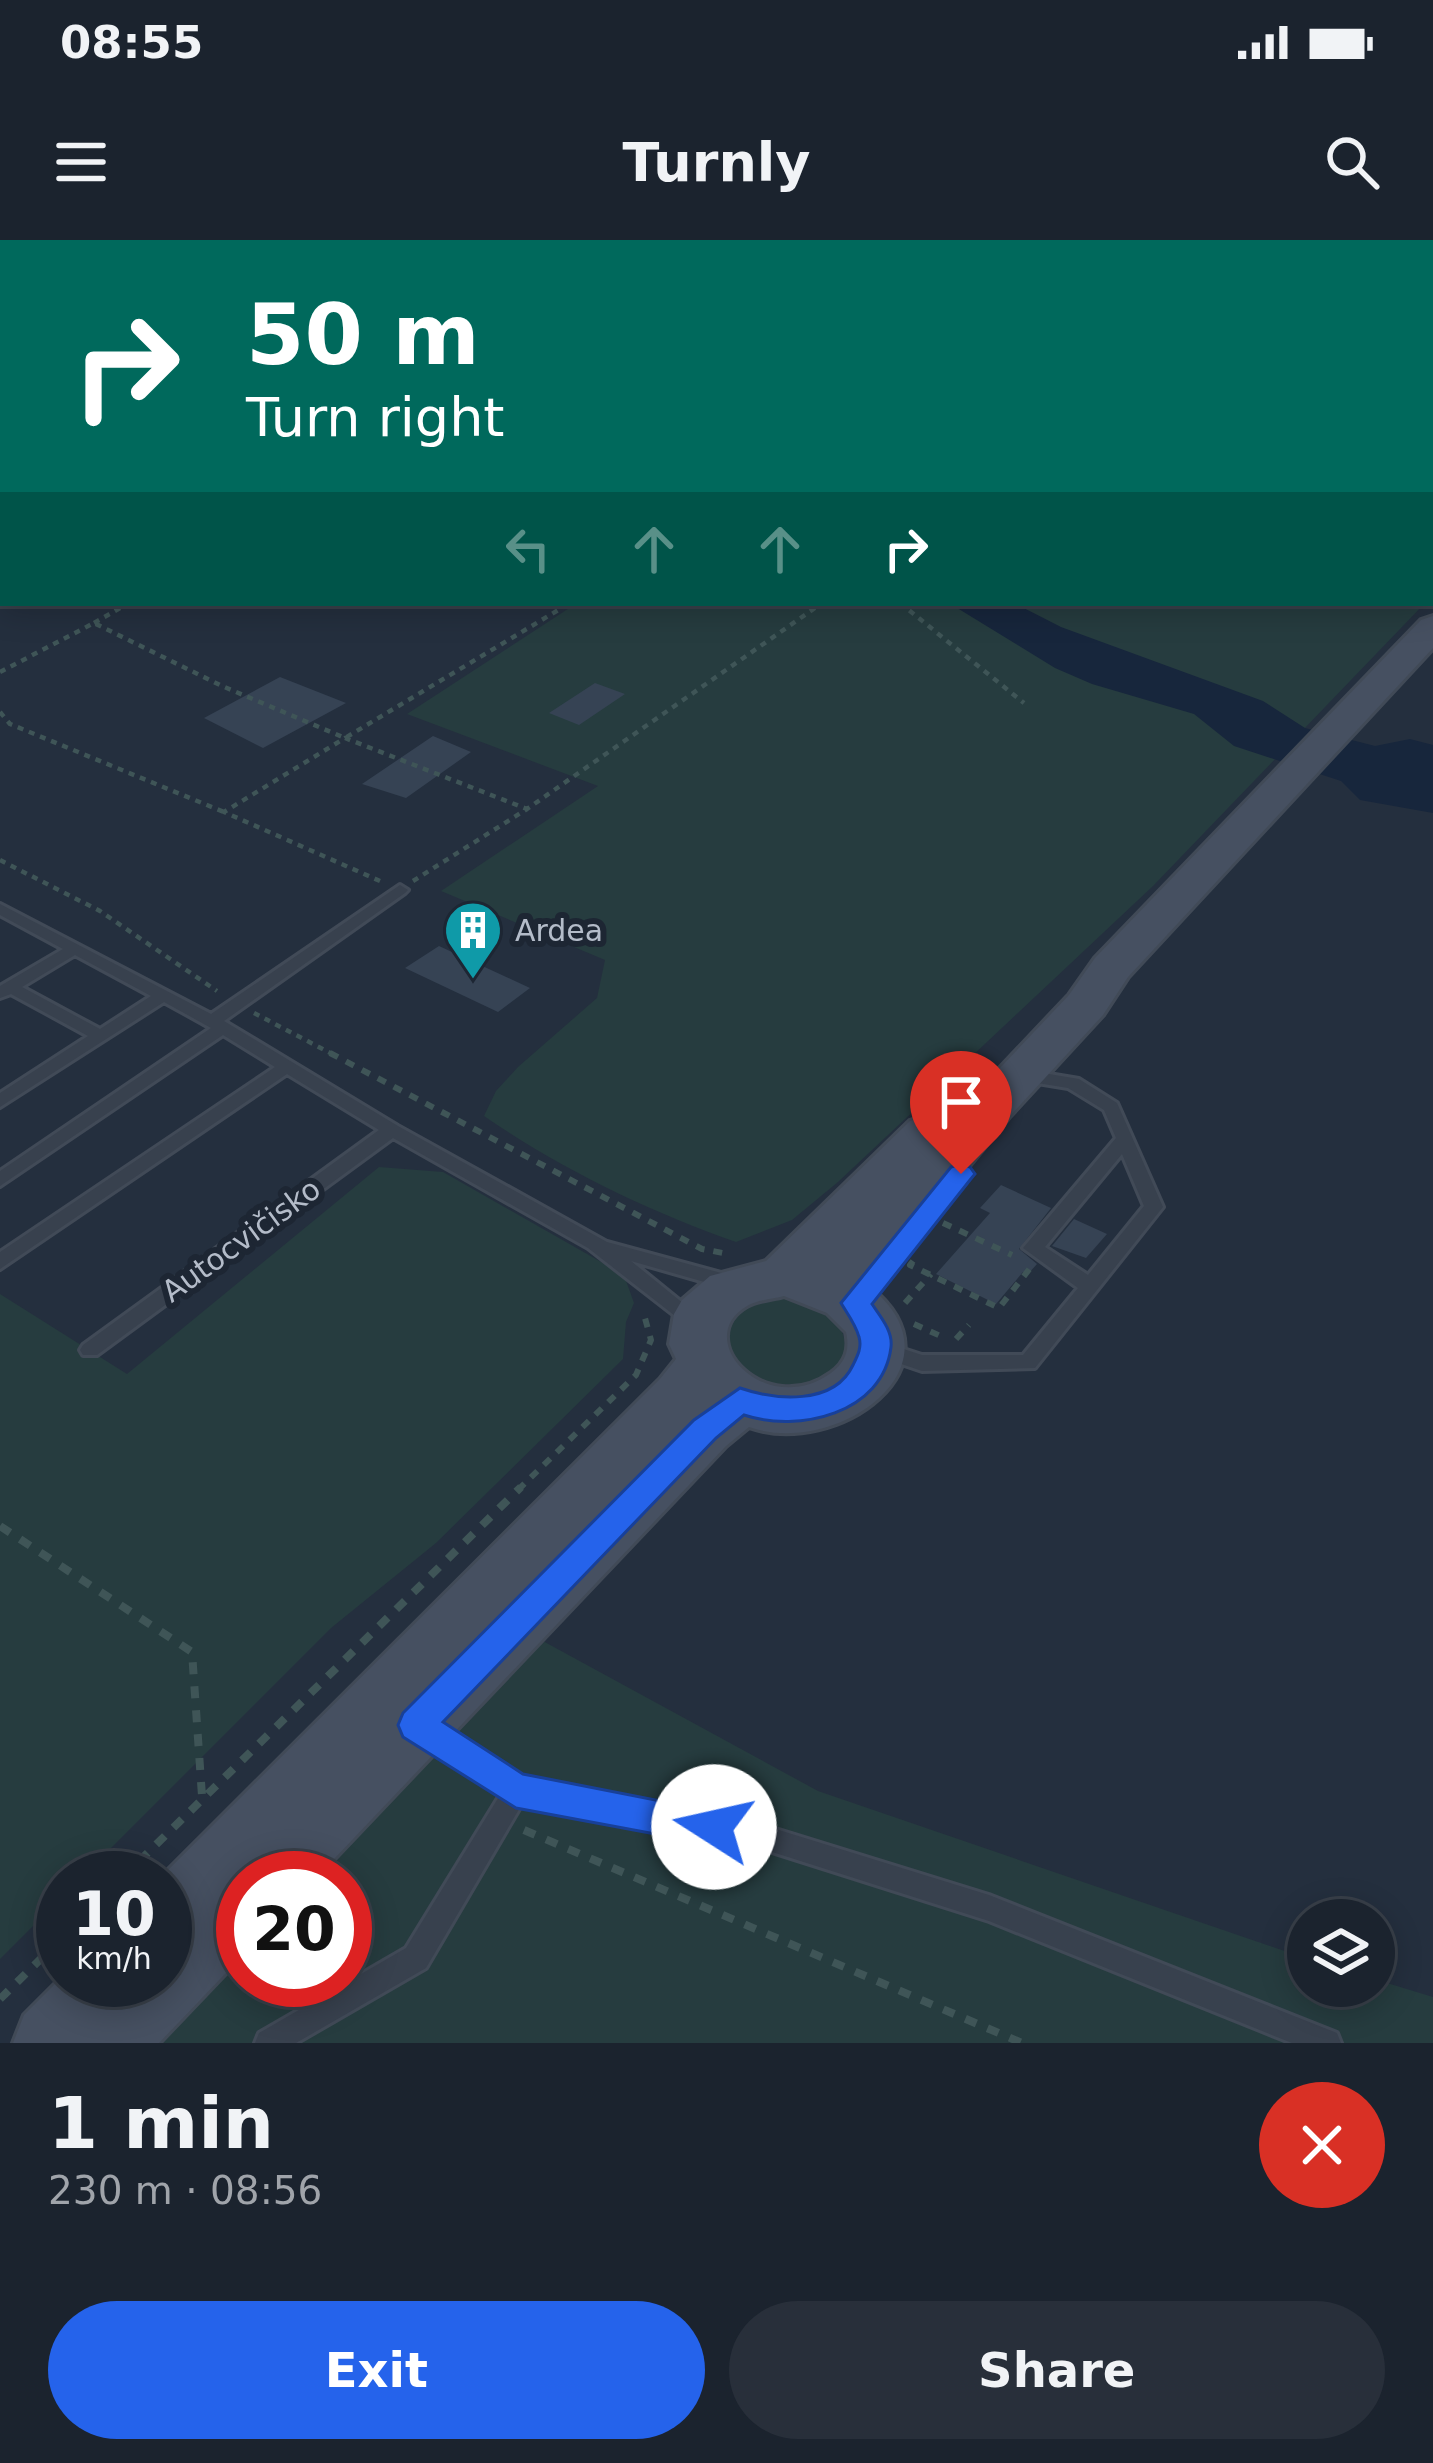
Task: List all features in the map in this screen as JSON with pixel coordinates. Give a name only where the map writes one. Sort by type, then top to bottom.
[{"type":"main road","points":[[192,1902],[705,1429],[780,1313],[1017,1043],[1112,968],[1433,627]]},
{"type":"main road","points":[[780,1313],[953,1167],[1020,1075],[1086,1005],[1112,968]]},
{"type":"main road","points":[[288,1851],[400,1713]]},
{"type":"main road","points":[[104,2043],[216,1929]]},
{"type":"main road","points":[[52,2043],[87,2007]]},
{"type":"lane","points":[[0,1180],[400,890]]},
{"type":"lane","points":[[0,910],[218,1024],[392,1130],[595,1244],[922,1363],[1028,1363],[1154,1207],[1111,1107],[1073,1083],[1020,1075]]},
{"type":"lane","points":[[6,990],[71,951]]},
{"type":"lane","points":[[6,990],[100,1036]]},
{"type":"lane","points":[[0,1101],[162,996]]},
{"type":"lane","points":[[0,1262],[286,1066]]},
{"type":"lane","name":"Autocvičisko","points":[[90,1350],[392,1130]]},
{"type":"lane","points":[[1089,1286],[1034,1248],[1125,1139]]},
{"type":"lane","points":[[595,1244],[780,1313]]},
{"type":"lane","points":[[400,1713],[516,1791],[775,1841],[989,1908],[1327,2043]]},
{"type":"lane","points":[[269,2043],[416,1958],[516,1791]]},
{"type":"path","points":[[0,672],[124,606]]},
{"type":"path","points":[[224,812],[565,606]]},
{"type":"path","points":[[0,712],[10,724],[400,890],[527,809],[818,606]]},
{"type":"path","points":[[904,606],[1024,703]]},
{"type":"path","points":[[94,623],[222,686],[527,809]]},
{"type":"path","points":[[0,860],[100,911],[220,993]]},
{"type":"path","points":[[254,1013],[780,1313]]},
{"type":"path","points":[[910,1264],[999,1308],[1033,1265],[943,1223]]},
{"type":"path","points":[[931,1274],[895,1314],[954,1342],[969,1325]]},
{"type":"path","points":[[149,1851],[636,1375],[651,1340],[643,1311]]},
{"type":"path","points":[[0,1526],[192,1652],[202,1798]]},
{"type":"path","points":[[498,1820],[1022,2043]]},
{"type":"path","points":[[0,1999],[36,1963]]},
{"type":"green space","points":[[572,606],[1422,606],[1153,886],[838,1182],[792,1220],[736,1242],[606,1187],[484,1116],[496,1091],[518,1067],[597,998],[605,960],[441,891],[598,786],[407,714]]},
{"type":"green space","points":[[379,1167],[443,1172],[624,1275],[634,1303],[626,1322],[623,1359],[436,1543],[331,1628],[108,1851],[36,1851],[36,1923],[0,1959],[0,1294],[127,1374]]},
{"type":"green space","points":[[782,1295],[817,1308],[838,1325],[845,1344],[840,1362],[825,1376],[802,1384],[771,1383],[735,1370],[721,1332],[726,1323],[746,1305]]},
{"type":"green space","points":[[530,1634],[818,1791],[1287,1952],[1287,2007],[1395,2007],[1395,1985],[1433,1997],[1433,2043],[153,2043],[186,2007],[192,2007],[192,2001],[216,1975],[216,2007],[372,2007],[372,1851],[331,1851]]},
{"type":"water","points":[[954,606],[1020,606],[1061,627],[1263,701],[1305,728],[1375,746],[1410,739],[1433,745],[1433,813],[1360,800],[1341,781],[1234,746],[1194,714],[1055,668]]},
{"type":"building","points":[[280,677],[346,703],[263,748],[204,718]]},
{"type":"building","points":[[595,683],[625,694],[579,725],[549,713]]},
{"type":"building","points":[[433,736],[471,752],[406,798],[362,784]]},
{"type":"building","name":"Ardea","points":[[439,946],[530,988],[498,1012],[405,968]]},
{"type":"building","points":[[1001,1185],[1051,1208],[1019,1249],[1037,1264],[1028,1274],[1023,1272],[996,1304],[936,1274],[990,1213],[980,1208]]},
{"type":"building","points":[[1074,1219],[1107,1234],[1086,1258],[1052,1246]]},
{"type":"place","name":"Ardea","points":[[473,981]]},
{"type":"route","points":[[714,1827],[516,1791],[416,1725],[705,1429],[740,1401],[784,1411],[808,1409],[830,1403],[862,1380],[876,1348],[867,1316],[856,1303],[961,1174]]}]
